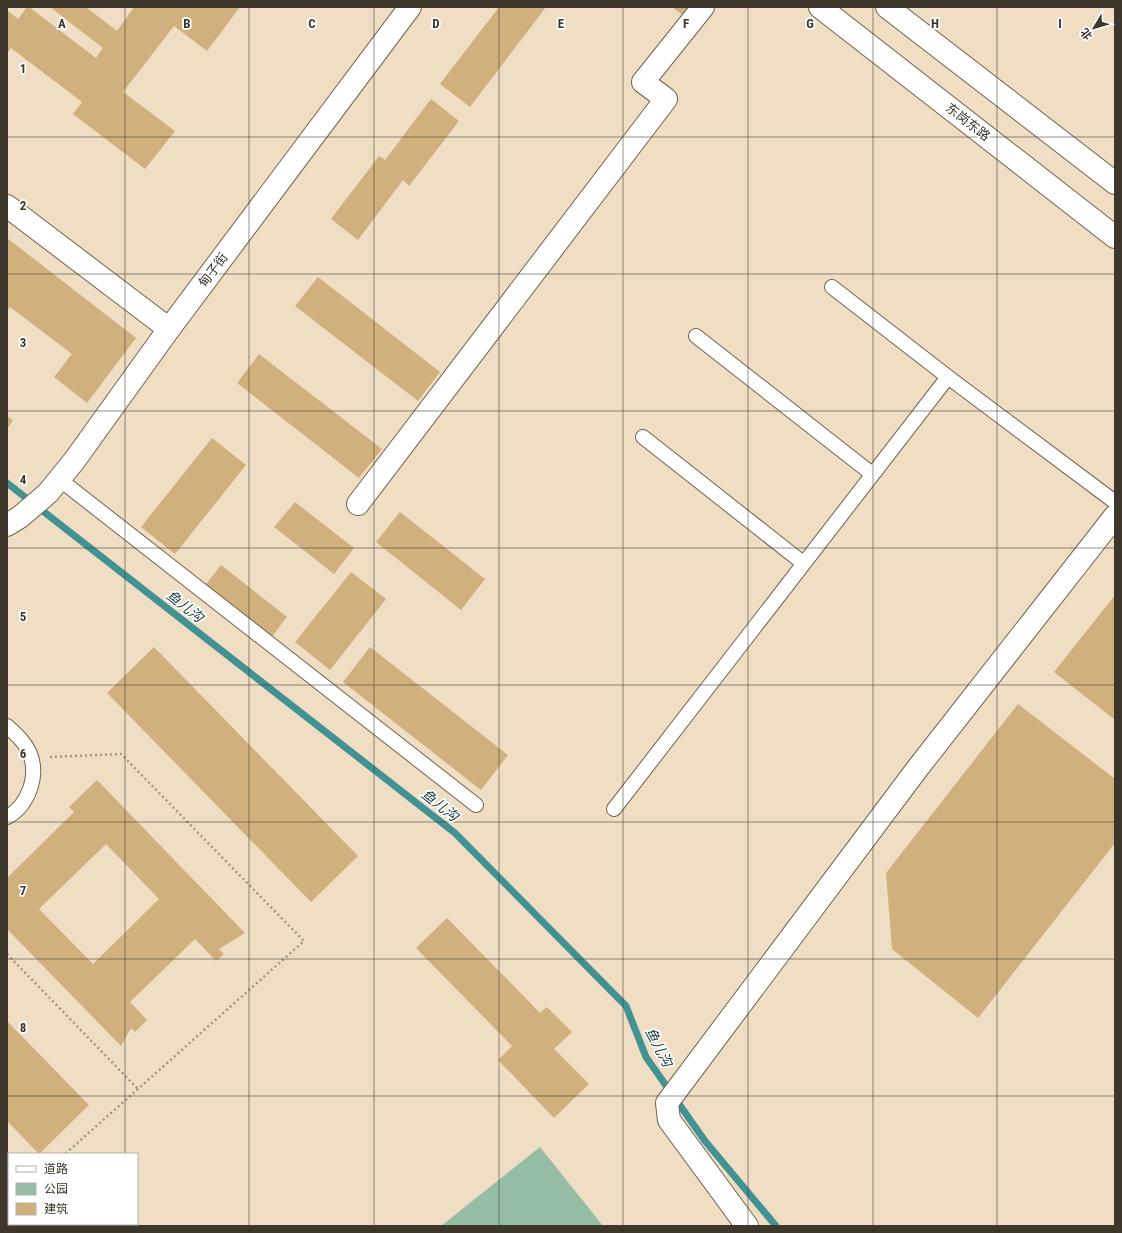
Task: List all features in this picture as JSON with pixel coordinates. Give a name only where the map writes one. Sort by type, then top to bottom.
[{"type":"street","name":"甸子街","points":[[13,521],[53,486],[74,461],[169,329],[410,7]]},
{"type":"street","points":[[358,504],[666,99],[642,82],[703,7]]},
{"type":"street","name":"东岗东路","points":[[820,7],[1115,237]]},
{"type":"street","points":[[887,7],[1115,183]]},
{"type":"street","points":[[7,206],[169,329]]},
{"type":"street","points":[[747,1226],[668,1120],[667,1103],[917,769],[1115,516]]},
{"type":"lane","points":[[832,287],[1115,502]]},
{"type":"lane","points":[[696,336],[872,474]]},
{"type":"lane","points":[[614,809],[948,376]]},
{"type":"lane","points":[[643,437],[804,563]]},
{"type":"lane","points":[[53,486],[476,805]]},
{"type":"lane","points":[[7,726],[22,739],[32,758],[33,779],[26,798],[12,814],[7,817]]},
{"type":"path","points":[[32,758],[121,754],[304,941],[66,1153]]},
{"type":"path","points":[[7,954],[138,1089]]},
{"type":"green space","points":[[540,1147],[603,1226],[441,1226]]},
{"type":"building","points":[[27,7],[96,58],[103,48],[50,7],[86,7],[117,31],[134,7],[240,7],[207,51],[174,26],[123,92],[175,131],[145,169],[73,114],[82,102],[11,48],[7,54],[7,10],[18,19]]},
{"type":"building","points":[[499,7],[546,7],[470,107],[440,84]]},
{"type":"building","points":[[672,7],[692,7],[685,17]]},
{"type":"building","points":[[431,99],[459,121],[409,186],[403,180],[358,240],[331,219],[379,156],[385,160]]},
{"type":"building","points":[[7,238],[136,338],[87,403],[54,377],[72,354],[10,307],[7,311]]},
{"type":"building","points":[[318,277],[440,372],[418,401],[295,306]]},
{"type":"building","points":[[259,354],[382,449],[359,478],[237,383]]},
{"type":"building","points":[[7,416],[13,420],[7,429]]},
{"type":"building","points":[[212,438],[246,465],[175,554],[141,527]]},
{"type":"building","points":[[295,502],[354,548],[334,574],[274,527]]},
{"type":"building","points":[[400,512],[485,579],[461,610],[376,542]]},
{"type":"building","points":[[221,565],[287,617],[270,639],[204,587]]},
{"type":"building","points":[[351,572],[386,599],[330,670],[295,642]]},
{"type":"building","points":[[1115,595],[1115,720],[1054,672]]},
{"type":"building","points":[[154,647],[358,856],[311,902],[107,693]]},
{"type":"building","points":[[370,647],[508,755],[481,790],[343,682]]},
{"type":"building","points":[[1018,704],[1115,779],[1115,843],[978,1018],[892,949],[886,873]]},
{"type":"building","points":[[97,780],[245,933],[219,949],[224,954],[216,961],[195,939],[130,1002],[147,1020],[135,1032],[131,1028],[121,1046],[7,929],[7,876],[8,877],[74,812],[69,807]],"holes":[[[106,844],[159,899],[93,964],[39,909]]]},
{"type":"building","points":[[447,918],[540,1013],[547,1007],[572,1032],[554,1049],[589,1084],[554,1118],[498,1060],[512,1046],[416,948]]},
{"type":"building","points":[[7,1021],[89,1105],[40,1153],[38,1153],[7,1121]]},
{"type":"waterway","name":"鱼儿沟","points":[[7,483],[455,833],[626,1006],[646,1057],[705,1141],[776,1226]]}]
